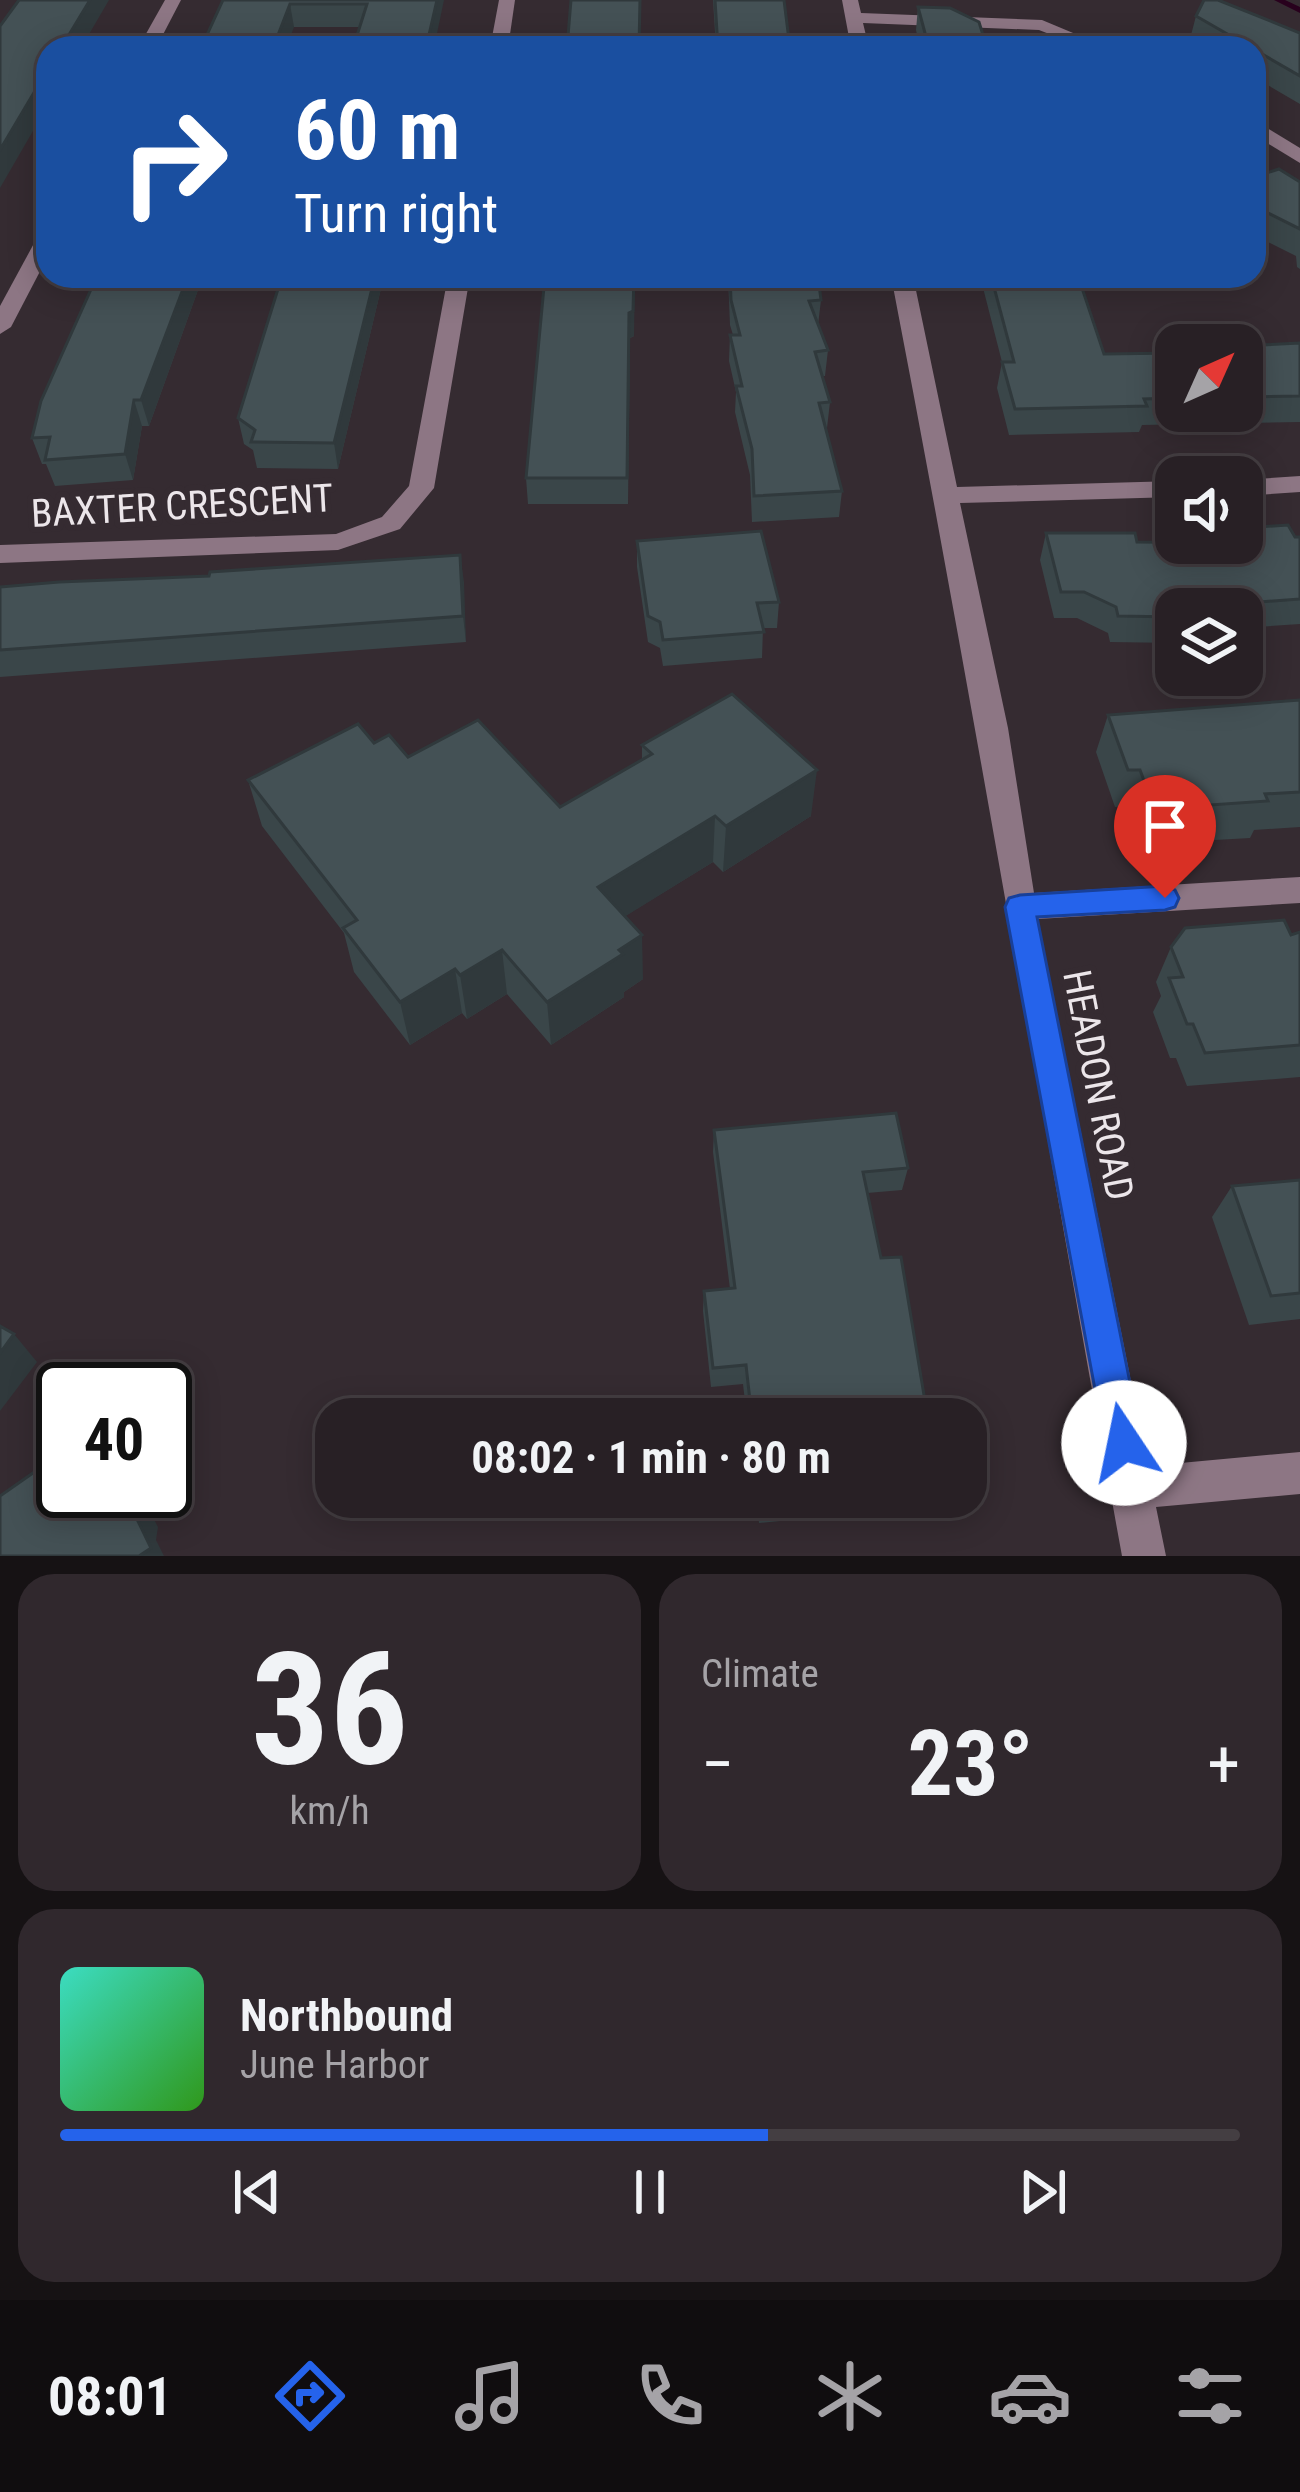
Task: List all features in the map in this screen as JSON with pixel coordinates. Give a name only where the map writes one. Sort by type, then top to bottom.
[{"type":"street","points":[[153,36],[172,0]]},
{"type":"street","points":[[501,36],[507,0]]},
{"type":"street","points":[[852,9],[1042,25],[1070,36]]},
{"type":"street","points":[[1266,135],[1300,157]]},
{"type":"street","points":[[0,327],[36,259]]},
{"type":"street","name":"BAXTER CRESCENT","points":[[0,554],[338,542],[391,523],[422,488],[456,288]]},
{"type":"street","name":"HEADON ROAD","points":[[904,288],[993,728],[1020,907],[1144,1556]]},
{"type":"street","points":[[1263,487],[1300,484]]},
{"type":"street","points":[[943,495],[1155,490]]},
{"type":"street","points":[[1020,907],[1300,890]]},
{"type":"street","points":[[1132,1488],[1300,1473]]},
{"type":"building","points":[[19,0],[90,0],[68,36],[36,36],[36,89],[0,150],[0,26]]},
{"type":"building","points":[[223,0],[437,0],[429,36],[357,36],[367,4],[290,4],[278,36],[206,36]]},
{"type":"building","points":[[571,0],[640,0],[639,36],[568,36]]},
{"type":"building","points":[[715,0],[784,0],[788,36],[717,36]]},
{"type":"building","points":[[1204,0],[1218,0],[1300,33],[1300,76],[1266,56],[1266,36],[1231,36],[1196,16]]},
{"type":"building","points":[[918,7],[950,8],[979,22],[983,36],[926,36]]},
{"type":"building","points":[[1279,169],[1300,182],[1300,229],[1266,212],[1266,173]]},
{"type":"building","points":[[92,288],[183,288],[141,400],[134,400],[125,454],[45,460],[50,437],[32,438],[41,401]]},
{"type":"building","points":[[278,288],[372,288],[334,443],[251,442],[255,430],[238,418]]},
{"type":"building","points":[[544,288],[634,288],[629,313],[627,478],[526,478]]},
{"type":"building","points":[[730,288],[820,288],[821,300],[809,301],[828,350],[815,352],[830,402],[819,403],[842,491],[754,496],[752,449],[736,386],[742,386],[730,335],[740,335]]},
{"type":"building","points":[[994,288],[1082,288],[1104,354],[1155,353],[1155,399],[1144,399],[1147,406],[1015,409],[1002,362],[1014,362]]},
{"type":"building","points":[[1300,343],[1300,396],[1263,397],[1263,345]]},
{"type":"building","points":[[1288,525],[1300,537],[1300,599],[1263,602],[1263,588],[1155,588],[1155,617],[1118,616],[1116,607],[1084,592],[1061,592],[1046,533],[1135,533],[1137,542],[1155,542],[1155,564],[1263,564],[1263,527]]},
{"type":"building","points":[[761,531],[779,602],[757,603],[764,632],[663,640],[660,622],[648,616],[637,541]]},
{"type":"building","points":[[460,555],[463,616],[0,650],[0,587]]},
{"type":"building","points":[[732,694],[817,770],[726,826],[715,816],[598,887],[642,935],[619,950],[623,954],[547,1002],[502,950],[460,975],[455,969],[400,1002],[343,928],[357,920],[248,780],[358,724],[374,743],[389,735],[408,757],[478,720],[560,807],[652,754],[642,745]]},
{"type":"building","points":[[1300,700],[1300,792],[1265,794],[1268,801],[1196,806],[1193,800],[1152,802],[1140,770],[1128,770],[1108,715]]},
{"type":"building","points":[[1284,920],[1291,935],[1300,932],[1300,1045],[1205,1053],[1193,1024],[1187,1024],[1169,978],[1183,977],[1171,947],[1185,928]]},
{"type":"building","points":[[896,1113],[908,1168],[863,1172],[881,1258],[901,1257],[924,1398],[750,1398],[746,1365],[713,1368],[704,1291],[735,1288],[714,1130]]},
{"type":"building","points":[[1300,1180],[1300,1293],[1271,1296],[1232,1186]]},
{"type":"building","points":[[0,1326],[14,1334],[0,1353]]},
{"type":"building","points":[[36,1471],[36,1518],[136,1518],[151,1548],[139,1556],[0,1556],[0,1496]]},
{"type":"waterway","points":[[1278,0],[1300,10]]},
{"type":"route","points":[[1124,1443],[1020,907],[1165,898]]}]
